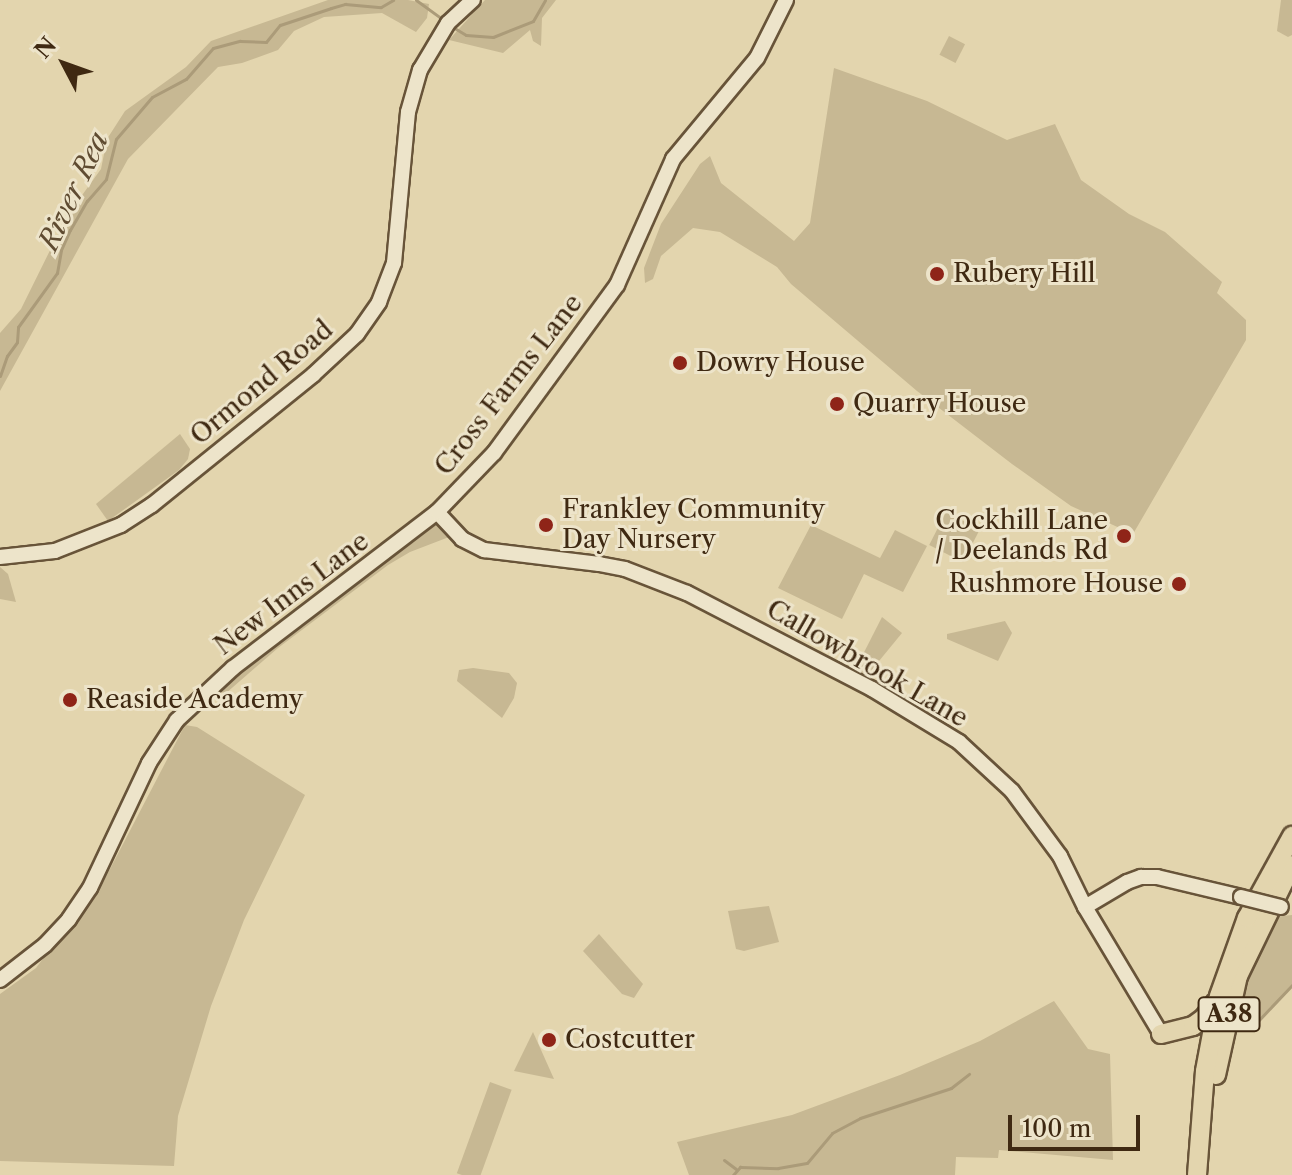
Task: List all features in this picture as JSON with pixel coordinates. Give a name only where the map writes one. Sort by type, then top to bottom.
[{"type":"highway","name":"A38","points":[[1197,1175],[1205,1071],[1219,996],[1247,918],[1292,836]]},
{"type":"highway","name":"A38","points":[[1208,1175],[1216,1073],[1238,976],[1292,865]]},
{"type":"highway","points":[[1161,1034],[1181,1031],[1204,1018],[1219,996]]},
{"type":"highway","points":[[1181,1031],[1202,1041],[1205,1071]]},
{"type":"street","name":"Ormond Road","points":[[0,557],[55,551],[121,525],[152,505],[302,384],[357,334],[379,302],[394,263],[408,112],[420,70],[448,23],[473,0]]},
{"type":"street","name":"Cross Farms Lane","points":[[437,512],[494,453],[617,285],[673,159],[757,58],[786,0]]},
{"type":"street","name":"Callowbrook Lane","points":[[437,512],[462,539],[484,550],[625,569],[687,593],[872,689],[959,742],[990,769],[1030,814],[1060,856],[1085,907],[1161,1034]]},
{"type":"street","name":"New Inns Lane","points":[[0,980],[45,945],[69,919],[90,888],[149,763],[177,720],[233,668],[437,512]]},
{"type":"street","points":[[1085,907],[1141,877],[1157,877],[1286,907]]},
{"type":"shaded area","points":[[328,0],[408,0],[429,4],[427,18],[416,32],[382,13],[324,17],[294,31],[278,50],[242,63],[218,67],[128,159],[0,391],[0,333],[21,309],[67,216],[101,169],[107,139],[125,111],[186,67],[211,41]]},
{"type":"shaded area","points":[[485,0],[556,0],[542,18],[541,46],[533,41],[530,30],[503,53],[449,40]]},
{"type":"shaded area","points":[[1281,0],[1292,0],[1292,35],[1288,37],[1277,31]]},
{"type":"shaded area","points":[[949,36],[965,44],[956,63],[939,55]]},
{"type":"shaded area","points":[[834,68],[927,101],[1007,140],[1055,124],[1081,180],[1129,214],[1165,232],[1222,282],[1217,293],[1246,320],[1246,340],[1133,534],[1071,506],[1012,464],[917,391],[791,284],[777,267],[720,232],[693,228],[661,256],[653,279],[645,283],[644,268],[661,224],[700,164],[710,156],[721,183],[794,241],[810,223]]},
{"type":"shaded area","points":[[180,434],[190,449],[188,459],[179,470],[108,521],[96,504]]},
{"type":"shaded area","points":[[946,512],[980,529],[963,562],[929,545]]},
{"type":"shaded area","points":[[436,522],[449,537],[410,552],[388,565],[278,648],[225,694],[222,692],[221,684]]},
{"type":"shaded area","points":[[811,525],[880,558],[895,530],[927,546],[903,592],[864,574],[842,619],[778,588]]},
{"type":"shaded area","points":[[0,567],[8,574],[16,602],[0,599]]},
{"type":"shaded area","points":[[882,617],[902,633],[870,672],[862,676],[854,672]]},
{"type":"shaded area","points":[[1005,621],[1012,633],[998,661],[947,639],[947,634]]},
{"type":"shaded area","points":[[473,668],[509,673],[517,683],[514,698],[502,718],[457,681],[459,670]]},
{"type":"shaded area","points":[[185,725],[197,727],[305,795],[244,920],[211,1006],[178,1116],[174,1166],[0,1161],[0,994],[36,968],[110,869]]},
{"type":"shaded area","points":[[769,906],[779,942],[744,951],[736,949],[728,911]]},
{"type":"shaded area","points":[[1292,915],[1292,985],[1257,1022],[1238,1028],[1233,1014],[1273,917]]},
{"type":"shaded area","points":[[599,934],[643,984],[634,998],[622,994],[583,951]]},
{"type":"shaded area","points":[[1054,1001],[1088,1049],[1110,1054],[1113,1160],[999,1150],[998,1158],[956,1157],[955,1175],[689,1175],[677,1142],[792,1115],[900,1075],[980,1041]]},
{"type":"shaded area","points":[[533,1032],[554,1079],[514,1071]]},
{"type":"shaded area","points":[[490,1082],[512,1090],[481,1175],[457,1173]]},
{"type":"waterway","name":"River Rea","points":[[0,376],[7,356],[17,342],[18,327],[57,273],[61,250],[70,230],[87,201],[106,179],[116,139],[152,97],[186,79],[213,48],[240,41],[266,42],[280,25],[345,4],[381,7],[393,0]]},
{"type":"waterway","name":"River Rea","points":[[416,0],[445,21]]},
{"type":"waterway","name":"River Rea","points":[[451,26],[466,35],[493,37],[533,21],[545,0]]},
{"type":"waterway","points":[[1238,1028],[1257,1022],[1292,985]]},
{"type":"waterway","points":[[733,1175],[740,1167],[778,1168],[807,1163],[832,1133],[860,1118],[951,1088],[969,1074]]},
{"type":"waterway","points":[[724,1160],[736,1169]]},
{"type":"place","name":"Rubery Hill","points":[[937,274]]},
{"type":"place","name":"Dowry House","points":[[680,363]]},
{"type":"place","name":"Quarry House","points":[[837,404]]},
{"type":"place","name":"Frankley Community Day Nursery","points":[[546,525]]},
{"type":"place","name":"Cockhill Lane / Deelands Rd","points":[[1124,536]]},
{"type":"place","name":"Rushmore House","points":[[1179,584]]},
{"type":"place","name":"Reaside Academy","points":[[70,700]]},
{"type":"place","name":"Costcutter","points":[[549,1040]]}]
